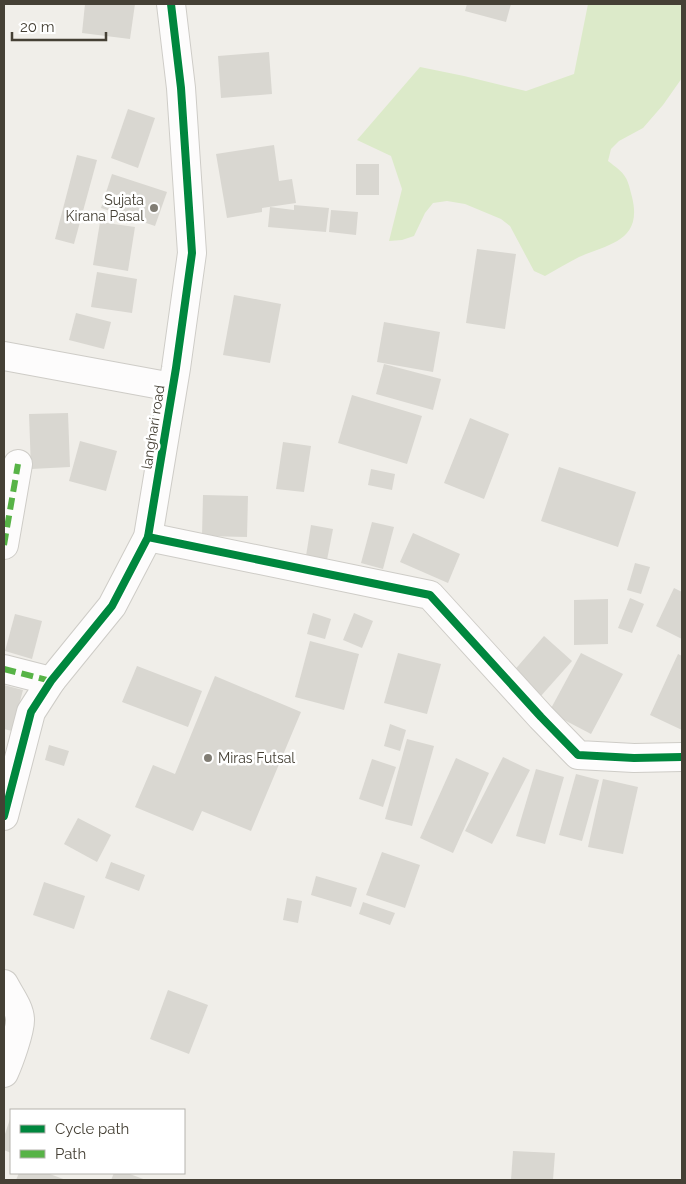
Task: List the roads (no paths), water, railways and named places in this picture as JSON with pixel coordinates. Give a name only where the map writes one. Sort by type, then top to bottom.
[{"type":"street","name":"langhari road","points":[[4,816],[31,712],[50,681],[112,606],[148,537],[192,253],[181,88],[171,4]]},
{"type":"street","points":[[4,356],[172,387]]},
{"type":"street","points":[[4,545],[18,464]]},
{"type":"street","points":[[148,537],[430,595],[578,755],[634,758],[682,757]]},
{"type":"street","points":[[4,669],[50,681]]},
{"type":"street","points":[[4,984],[14,1002],[20,1019],[10,1060],[4,1073]]},
{"type":"place","name":"Sujata Kirana Pasal","points":[[154,208]]},
{"type":"place","name":"Miras Futsal","points":[[208,758]]}]
